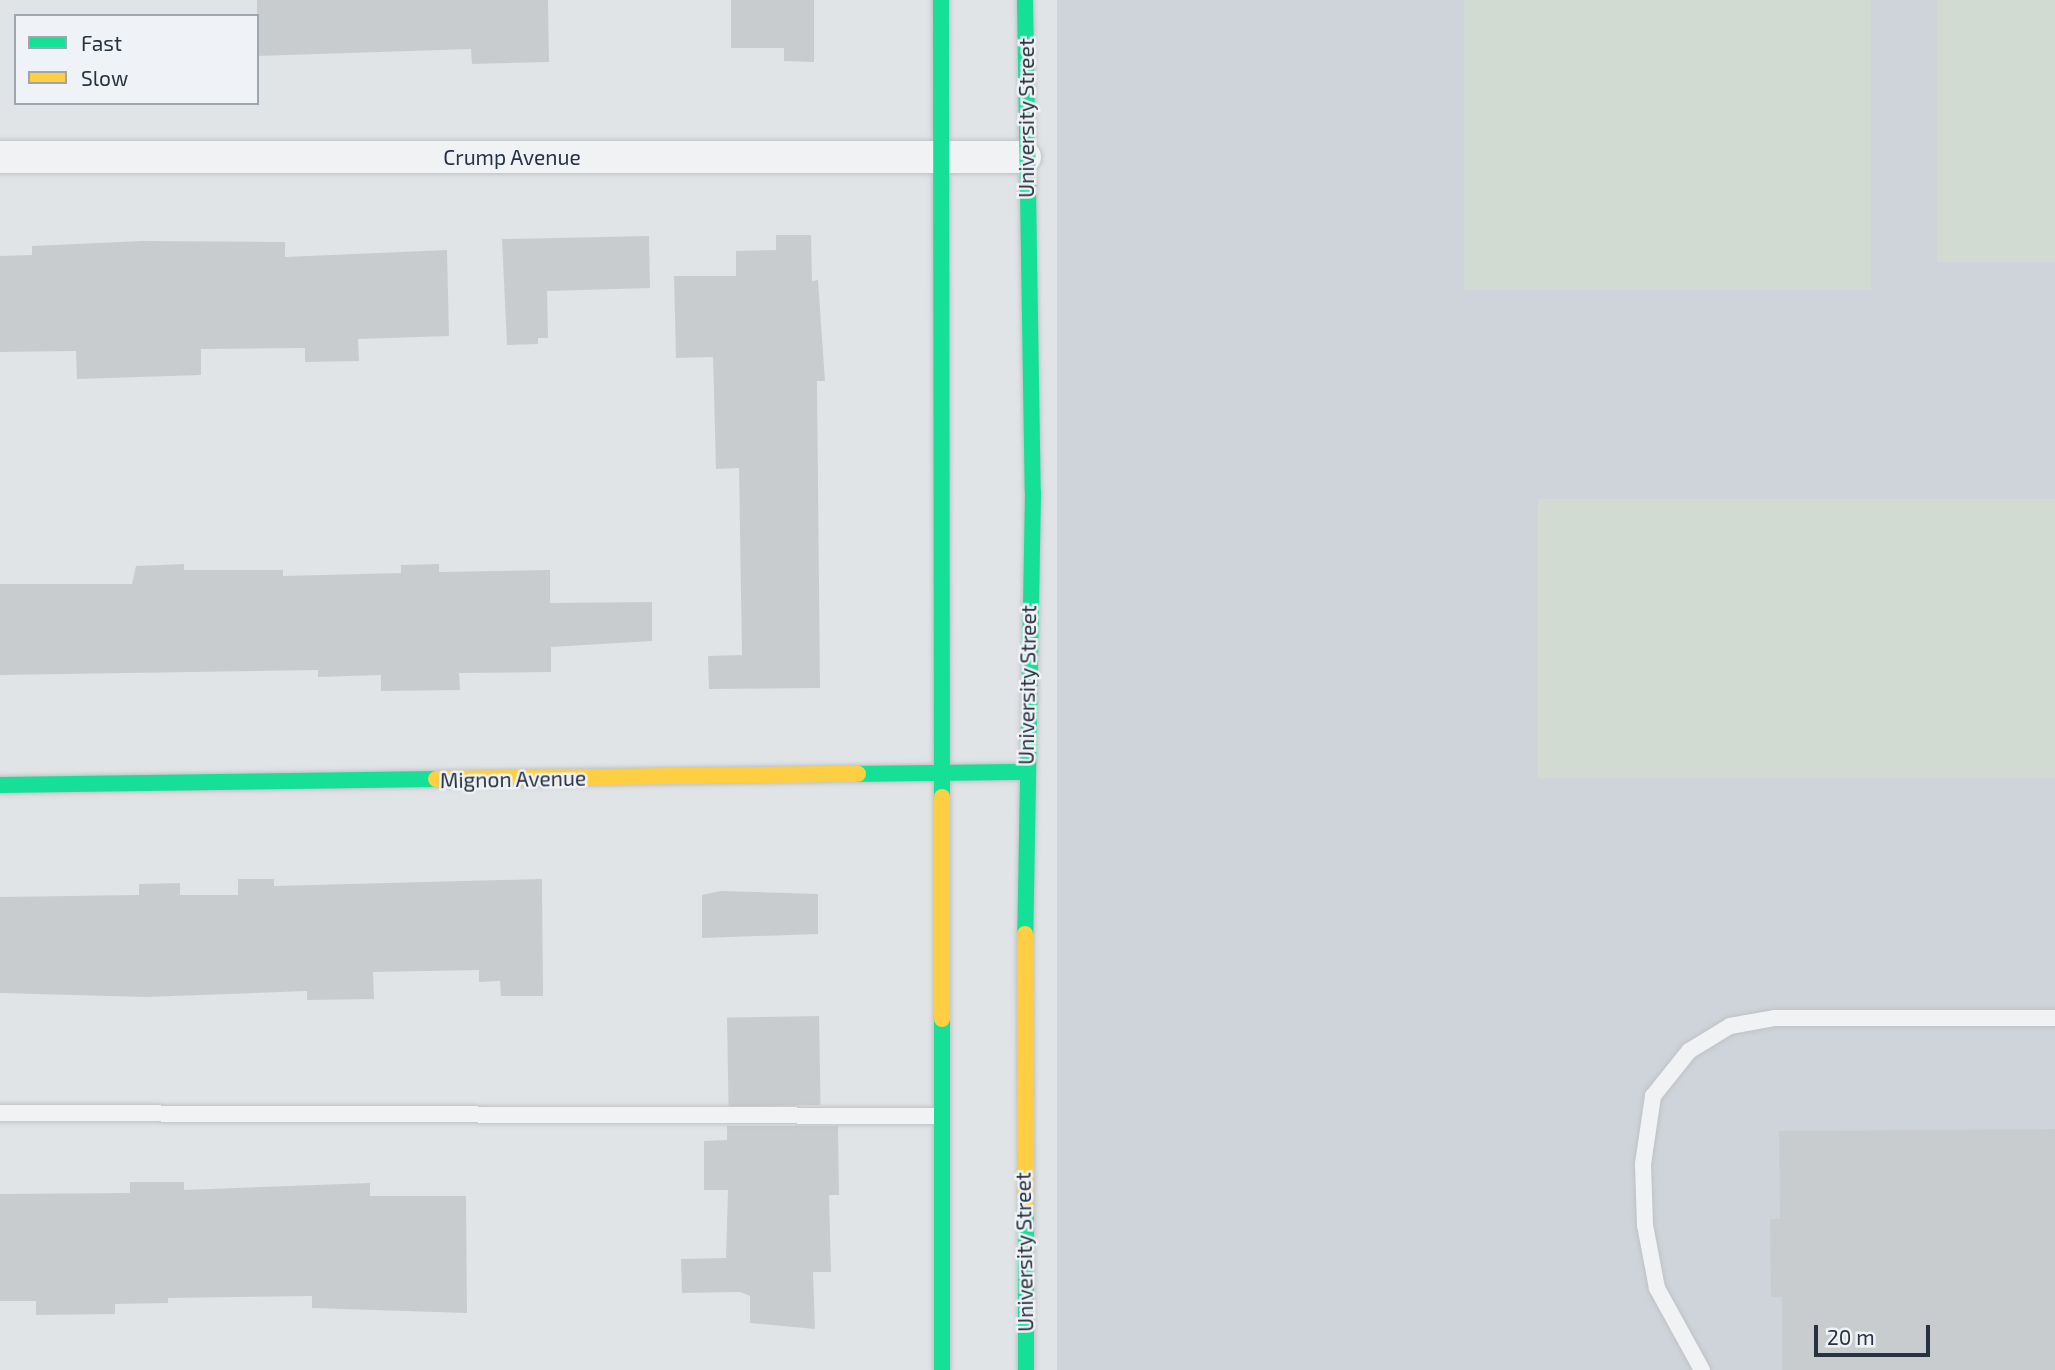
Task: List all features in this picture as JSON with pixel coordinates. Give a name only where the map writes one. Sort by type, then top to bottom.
[{"type":"main road","points":[[941,0],[939,1116],[942,1370]]},
{"type":"main road","name":"University Street","points":[[1026,0],[1025,157],[1032,492],[1025,772],[1026,1370]]},
{"type":"main road","name":"Mignon Avenue","points":[[0,785],[1025,772]]},
{"type":"street","name":"Crump Avenue","points":[[0,157],[1025,157]]},
{"type":"lane","points":[[1702,1370],[1657,1288],[1644,1225],[1643,1164],[1653,1096],[1689,1051],[1730,1026],[1775,1018],[2055,1018]]},
{"type":"lane","points":[[0,1113],[939,1116]]},
{"type":"shaded area","points":[[1057,0],[2055,0],[2055,1370],[1057,1370]]},
{"type":"shaded area","points":[[1464,0],[1871,0],[1871,290],[1464,290]]},
{"type":"shaded area","points":[[1937,0],[2055,0],[2055,262],[1937,262]]},
{"type":"shaded area","points":[[1538,499],[2055,499],[2055,778],[1538,778]]},
{"type":"building","points":[[257,0],[548,0],[549,62],[472,64],[471,49],[259,56]]},
{"type":"building","points":[[731,0],[814,0],[814,62],[784,61],[784,48],[731,48]]},
{"type":"building","points":[[776,235],[811,235],[812,281],[818,280],[825,381],[817,381],[820,688],[709,689],[708,656],[742,655],[739,468],[716,469],[713,357],[676,358],[674,276],[736,276],[736,251],[776,250]]},
{"type":"building","points":[[649,236],[650,288],[547,291],[548,338],[538,338],[538,344],[507,345],[502,239]]},
{"type":"building","points":[[142,241],[285,242],[285,257],[447,250],[449,336],[358,339],[359,361],[305,362],[305,348],[201,349],[201,375],[77,379],[76,351],[0,352],[0,256],[32,255],[32,246]]},
{"type":"building","points":[[184,564],[184,570],[283,570],[283,576],[401,573],[401,565],[439,564],[439,572],[550,570],[550,603],[652,602],[652,641],[551,647],[551,672],[459,673],[460,690],[381,691],[381,675],[318,677],[318,670],[0,675],[0,584],[132,584],[136,566]]},
{"type":"building","points":[[238,879],[274,879],[274,886],[542,879],[543,996],[501,996],[500,981],[479,982],[479,970],[373,972],[374,999],[307,1000],[307,991],[146,997],[0,993],[0,897],[139,895],[139,884],[180,883],[180,895],[238,895]]},
{"type":"building","points":[[721,891],[818,894],[818,934],[702,938],[702,895]]},
{"type":"building","points":[[819,1016],[821,1105],[729,1107],[727,1018]]},
{"type":"building","points":[[727,1126],[838,1126],[839,1195],[829,1195],[831,1272],[813,1272],[815,1329],[750,1323],[750,1296],[740,1292],[682,1293],[681,1259],[726,1258],[728,1190],[704,1190],[704,1141],[727,1140]]},
{"type":"building","points":[[2055,1129],[2055,1370],[1782,1370],[1782,1297],[1771,1297],[1770,1219],[1780,1219],[1779,1131]]},
{"type":"building","points":[[130,1182],[184,1182],[184,1190],[370,1183],[370,1196],[466,1196],[467,1313],[312,1308],[312,1296],[168,1298],[168,1303],[115,1304],[115,1314],[36,1315],[36,1301],[0,1301],[0,1194],[130,1193]]},
{"type":"traffic: fast","points":[[941,0],[942,797]]},
{"type":"traffic: fast","points":[[1025,0],[1033,492],[1025,934]]},
{"type":"traffic: fast","points":[[858,774],[1025,772]]},
{"type":"traffic: fast","points":[[0,785],[436,779]]},
{"type":"traffic: fast","points":[[942,1019],[942,1370]]},
{"type":"traffic: fast","points":[[1026,1203],[1026,1370]]},
{"type":"traffic: slow","points":[[436,779],[858,774]]},
{"type":"traffic: slow","points":[[942,797],[942,1019]]},
{"type":"traffic: slow","points":[[1025,934],[1026,1203]]}]
